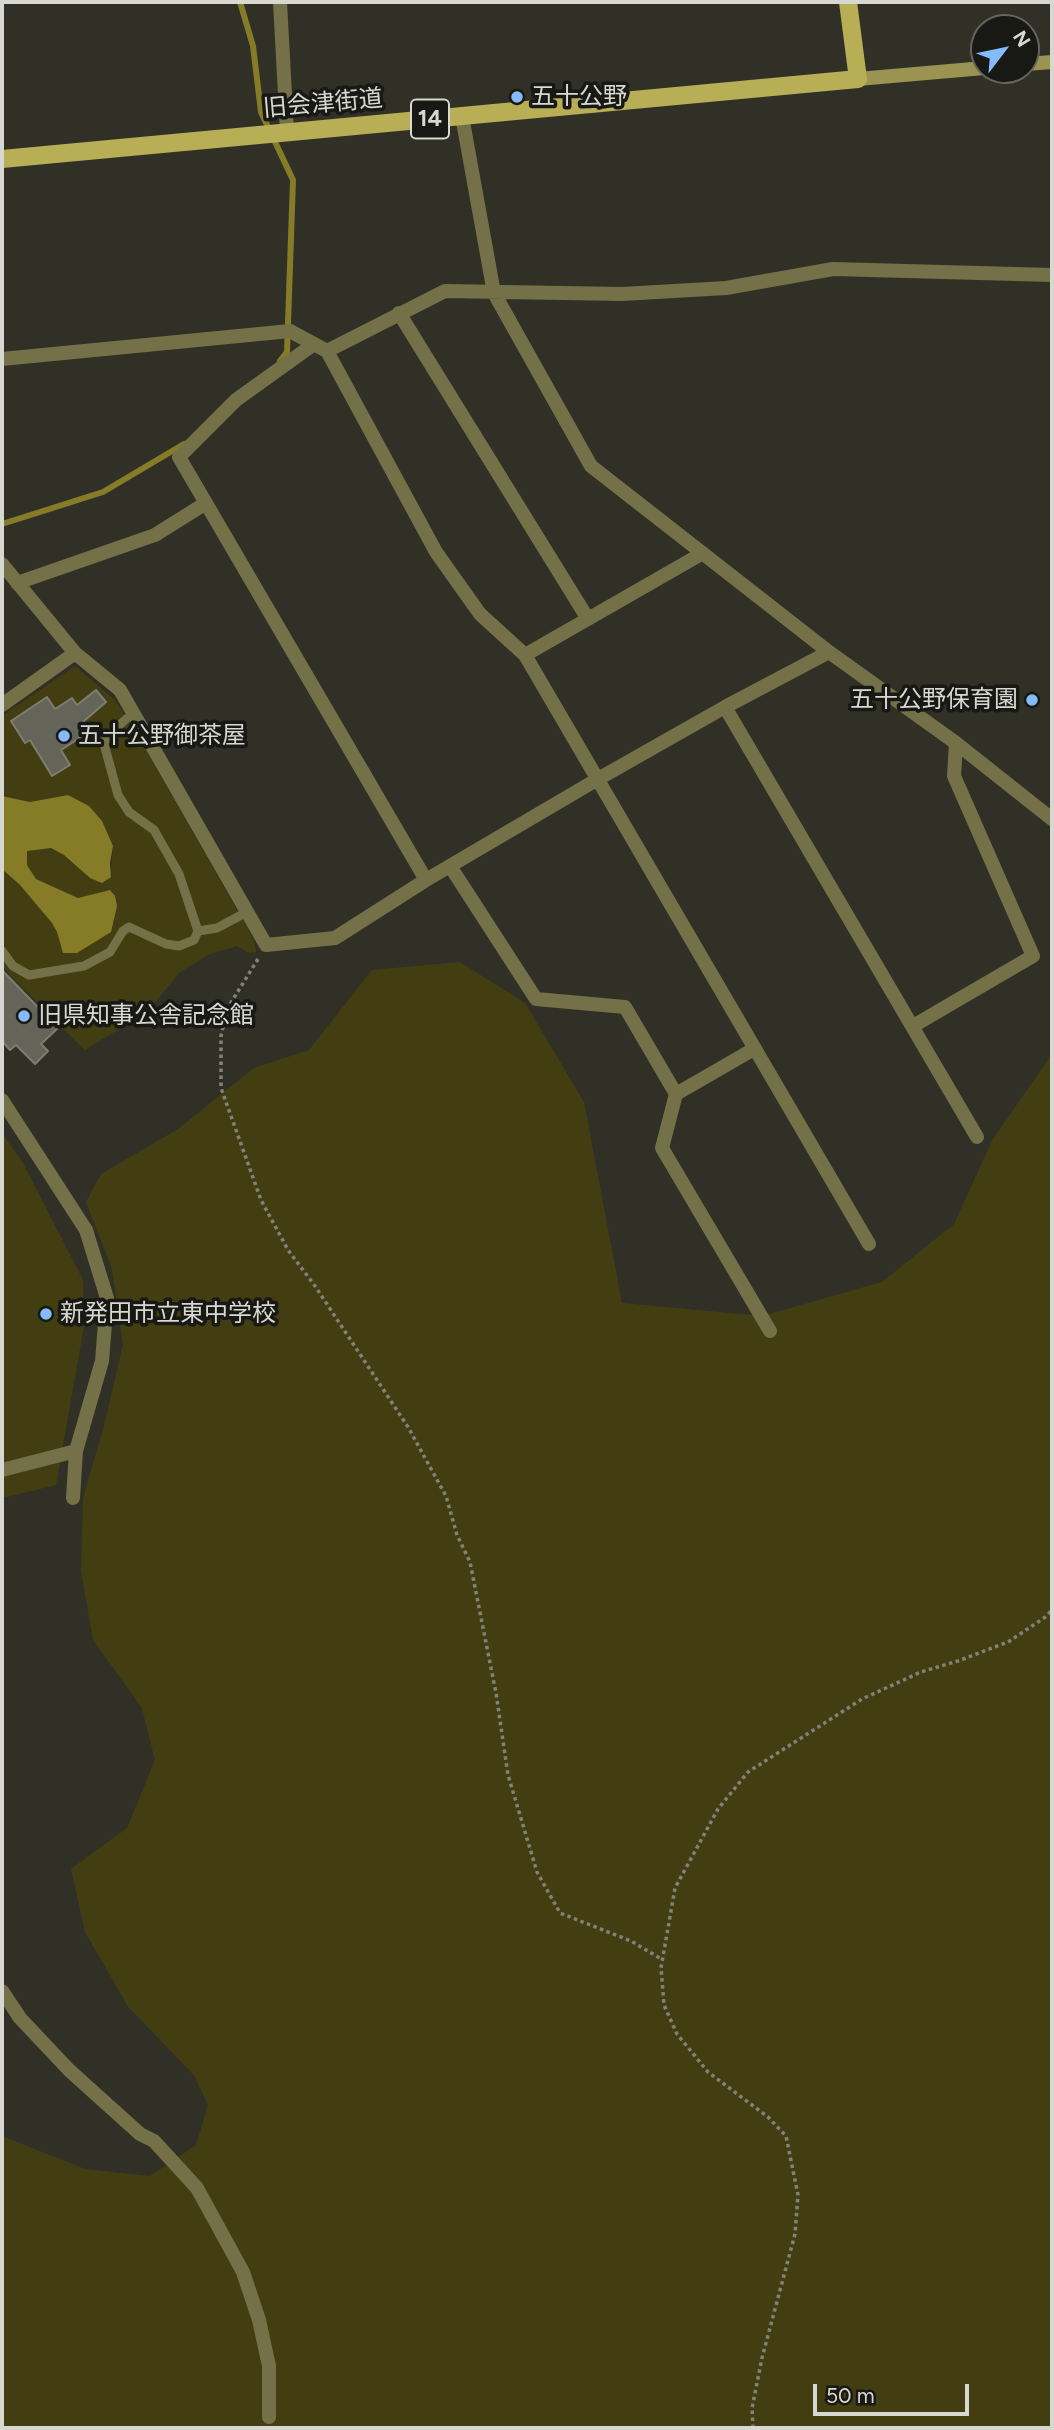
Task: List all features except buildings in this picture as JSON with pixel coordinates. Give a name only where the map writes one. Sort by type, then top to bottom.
[{"type":"main road","points":[[848,2],[858,79],[970,69]]},
{"type":"main road","name":"旧会津街道","points":[[2,159],[858,79]]},
{"type":"street","points":[[280,2],[287,132]]},
{"type":"street","points":[[461,116],[494,293],[591,466],[829,652],[956,743],[1052,819]]},
{"type":"street","points":[[426,880],[179,457],[236,400],[321,348],[445,291],[622,294],[726,288],[833,269],[1052,275]]},
{"type":"street","points":[[399,313],[588,619]]},
{"type":"street","points":[[2,359],[290,331],[321,348],[436,552],[480,614],[525,655],[869,1244]]},
{"type":"street","points":[[17,583],[155,535],[206,503]]},
{"type":"street","points":[[525,655],[703,553]]},
{"type":"street","points":[[2,564],[75,653],[120,690],[267,946],[335,938],[426,880],[598,779],[829,652]]},
{"type":"street","points":[[2,705],[75,653]]},
{"type":"street","points":[[726,707],[977,1137]]},
{"type":"street","points":[[913,1026],[1033,956],[954,776],[956,743]]},
{"type":"street","points":[[450,866],[536,999],[625,1007],[676,1094],[662,1148],[770,1331]]},
{"type":"street","points":[[676,1094],[754,1048]]},
{"type":"street","points":[[2,1101],[86,1230],[107,1298],[102,1361],[76,1451],[73,1498]]},
{"type":"street","points":[[2,1470],[76,1451]]},
{"type":"street","points":[[2,1991],[20,2018],[69,2070],[140,2134],[154,2141],[197,2188],[243,2272],[259,2320],[270,2366],[269,2417]]},
{"type":"lane","points":[[2,951],[13,966],[29,975],[84,966],[110,952],[123,931],[129,927],[166,944],[179,946],[194,940],[198,931],[179,874],[154,830],[129,812],[118,795],[104,744],[107,736],[133,713]]},
{"type":"lane","points":[[198,931],[217,928],[247,912]]},
{"type":"path","points":[[267,946],[227,1009],[221,1036],[222,1088],[261,1199],[288,1250],[315,1286],[408,1427],[446,1496],[457,1535],[470,1562],[496,1693],[508,1775],[537,1872],[560,1913],[631,1941],[663,1960]]},
{"type":"path","points":[[753,2428],[752,2408],[762,2358],[795,2234],[798,2195],[786,2136],[768,2117],[708,2072],[677,2034],[664,2005],[661,1968],[675,1888],[718,1809],[748,1772],[862,1699],[920,1672],[1008,1642],[1047,1616],[1052,1609]]},
{"type":"shaded area","points":[[75,666],[115,700],[254,940],[256,952],[249,953],[237,946],[210,954],[180,972],[147,1012],[85,1050],[2,967],[2,869],[20,885],[52,923],[63,953],[78,898],[36,879],[27,865],[27,851],[34,848],[51,848],[64,855],[90,878],[111,876],[113,846],[102,821],[89,806],[68,795],[30,802],[2,796],[2,716]]},
{"type":"shaded area","points":[[68,795],[89,806],[102,821],[113,846],[111,877],[102,883],[90,878],[64,855],[51,848],[27,851],[27,865],[36,879],[78,898],[110,890],[115,896],[117,906],[111,932],[77,953],[63,953],[52,923],[20,885],[2,869],[2,796],[30,802]]},
{"type":"shaded area","points":[[460,962],[525,1003],[584,1102],[622,1303],[762,1316],[882,1282],[954,1224],[993,1139],[1052,1054],[1052,2428],[2,2428],[2,2136],[85,2169],[150,2176],[196,2145],[208,2105],[194,2075],[129,2008],[85,1932],[71,1869],[127,1828],[155,1760],[142,1708],[93,1640],[81,1571],[83,1498],[104,1426],[123,1345],[112,1269],[86,1202],[101,1174],[178,1129],[254,1068],[309,1050],[372,970]]},
{"type":"shaded area","name":"新発田市立東中学校","points":[[2,1133],[23,1163],[83,1280],[84,1326],[56,1485],[2,1498]]},
{"type":"waterway","points":[[240,2],[253,46],[261,112],[293,180],[287,352],[280,361]]},
{"type":"waterway","points":[[2,524],[103,492],[184,444]]},
{"type":"place","name":"五十公野","points":[[517,97]]},
{"type":"place","name":"五十公野保育園","points":[[1032,700]]},
{"type":"place","name":"五十公野御茶屋","points":[[64,736]]},
{"type":"place","name":"旧県知事公舎記念館","points":[[24,1016]]},
{"type":"place","name":"新発田市立東中学校","points":[[46,1314]]}]
